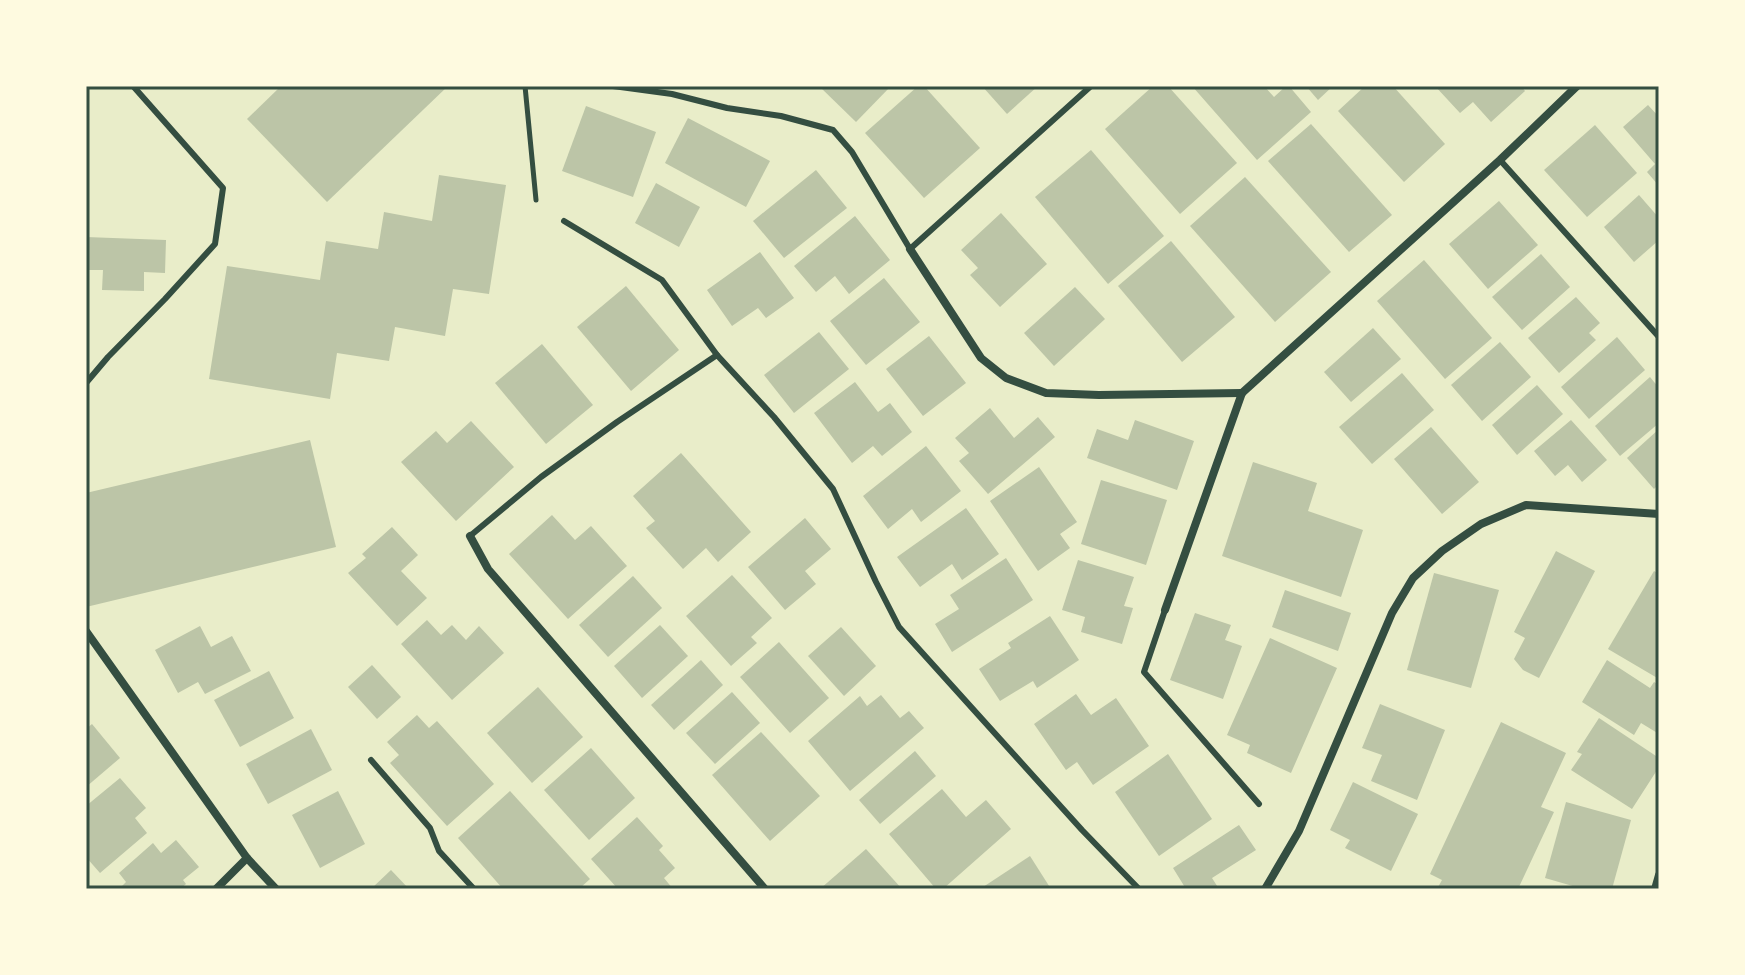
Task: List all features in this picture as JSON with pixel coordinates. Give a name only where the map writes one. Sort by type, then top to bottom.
[{"type":"street","points":[[1165,610],[1242,393],[1500,160],[1577,86]]},
{"type":"street","points":[[910,249],[981,358],[1006,378],[1046,393],[1242,393]]},
{"type":"street","points":[[1265,889],[1299,831],[1392,613],[1413,578],[1442,551],[1481,524],[1526,505],[1659,514]]},
{"type":"street","points":[[470,536],[488,569],[765,889]]},
{"type":"street","points":[[86,631],[247,858],[276,889]]},
{"type":"street","points":[[216,889],[247,858]]},
{"type":"street","points":[[1655,889],[1659,875]]},
{"type":"lane","points":[[86,383],[215,244],[223,188],[133,86]]},
{"type":"lane","points":[[613,86],[672,94],[833,130],[852,152],[910,249],[1091,86]]},
{"type":"lane","points":[[1500,160],[1659,337]]},
{"type":"lane","points":[[564,221],[662,280],[717,355],[774,417],[833,489],[899,627],[1139,889]]},
{"type":"lane","points":[[470,536],[541,477],[717,355]]},
{"type":"lane","points":[[1165,610],[1144,672],[1259,804]]},
{"type":"lane","points":[[371,760],[430,828],[439,851],[474,889]]},
{"type":"path","points":[[525,86],[537,210],[564,221]]},
{"type":"building","points":[[281,86],[448,86],[327,202],[247,119]]},
{"type":"building","points":[[819,86],[891,86],[856,122]]},
{"type":"building","points":[[918,86],[924,86],[980,148],[924,198],[865,133]]},
{"type":"building","points":[[982,86],[1038,86],[1007,114]]},
{"type":"building","points":[[1153,86],[1168,86],[1237,163],[1180,214],[1105,129]]},
{"type":"building","points":[[1192,86],[1264,86],[1274,97],[1289,86],[1311,112],[1257,160]]},
{"type":"building","points":[[1306,86],[1333,86],[1318,100]]},
{"type":"building","points":[[1365,86],[1393,86],[1445,144],[1404,182],[1338,111]]},
{"type":"building","points":[[1435,86],[1521,86],[1525,91],[1491,122],[1473,102],[1460,113]]},
{"type":"building","points":[[1648,105],[1659,117],[1659,186],[1647,172],[1655,164],[1623,127]]},
{"type":"building","points":[[586,106],[656,132],[633,197],[562,171]]},
{"type":"building","points":[[688,118],[770,161],[746,207],[665,163]]},
{"type":"building","points":[[1311,124],[1392,215],[1349,252],[1268,161]]},
{"type":"building","points":[[1595,125],[1637,173],[1587,217],[1544,170]]},
{"type":"building","points":[[1091,150],[1164,236],[1108,284],[1035,197]]},
{"type":"building","points":[[816,170],[847,208],[784,258],[753,221]]},
{"type":"building","points":[[439,175],[506,185],[489,294],[453,289],[445,336],[395,327],[389,361],[337,353],[330,399],[209,379],[227,266],[320,280],[326,241],[378,249],[384,212],[432,221]]},
{"type":"building","points":[[1245,177],[1331,272],[1275,322],[1190,226]]},
{"type":"building","points":[[656,183],[700,207],[679,247],[635,223]]},
{"type":"building","points":[[1639,195],[1659,218],[1659,240],[1634,262],[1604,227]]},
{"type":"building","points":[[1499,201],[1538,245],[1488,289],[1449,244]]},
{"type":"building","points":[[1001,213],[1047,264],[1000,307],[970,275],[978,268],[961,250]]},
{"type":"building","points":[[855,216],[890,260],[849,294],[835,276],[816,292],[794,266]]},
{"type":"building","points":[[86,237],[166,240],[165,273],[144,272],[144,291],[102,290],[103,270],[86,270]]},
{"type":"building","points":[[1171,241],[1235,317],[1182,362],[1118,286]]},
{"type":"building","points":[[760,252],[794,298],[766,318],[758,308],[732,326],[707,290]]},
{"type":"building","points":[[1541,254],[1570,287],[1522,330],[1492,297]]},
{"type":"building","points":[[1424,260],[1492,338],[1445,379],[1377,301]]},
{"type":"building","points":[[884,278],[920,322],[866,365],[830,321]]},
{"type":"building","points":[[626,286],[679,350],[631,391],[577,327]]},
{"type":"building","points":[[1075,287],[1105,319],[1054,366],[1024,333]]},
{"type":"building","points":[[1576,297],[1600,323],[1589,333],[1596,340],[1559,373],[1528,338]]},
{"type":"building","points":[[1373,328],[1401,359],[1351,402],[1324,372]]},
{"type":"building","points":[[819,332],[849,369],[794,413],[764,375]]},
{"type":"building","points":[[929,336],[966,383],[923,416],[886,369]]},
{"type":"building","points":[[1617,337],[1645,370],[1589,419],[1561,387]]},
{"type":"building","points":[[1500,342],[1531,377],[1482,421],[1451,385]]},
{"type":"building","points":[[542,344],[593,405],[546,444],[495,383]]},
{"type":"building","points":[[1402,373],[1434,410],[1372,464],[1339,427]]},
{"type":"building","points":[[1650,377],[1659,388],[1659,423],[1620,456],[1595,426]]},
{"type":"building","points":[[855,382],[878,412],[890,403],[912,432],[882,456],[873,446],[852,463],[814,413]]},
{"type":"building","points":[[1537,385],[1563,414],[1517,455],[1492,425]]},
{"type":"building","points":[[990,408],[1014,438],[1038,417],[1055,437],[988,494],[959,461],[969,453],[955,438]]},
{"type":"building","points":[[1135,420],[1194,441],[1177,490],[1087,458],[1097,429],[1128,440]]},
{"type":"building","points":[[1571,420],[1607,460],[1582,482],[1568,465],[1555,476],[1534,451]]},
{"type":"building","points":[[471,421],[514,467],[456,521],[401,462],[436,431],[447,443]]},
{"type":"building","points":[[1431,427],[1479,482],[1442,514],[1394,459]]},
{"type":"building","points":[[1659,429],[1659,484],[1654,489],[1627,458]]},
{"type":"building","points":[[310,440],[336,547],[86,607],[86,493]]},
{"type":"building","points":[[926,446],[961,491],[921,522],[912,509],[888,529],[863,496]]},
{"type":"building","points":[[681,453],[751,532],[718,562],[706,548],[683,569],[646,528],[655,521],[633,496]]},
{"type":"building","points":[[1253,462],[1317,483],[1308,511],[1363,530],[1341,597],[1222,556]]},
{"type":"building","points":[[1039,467],[1077,522],[1060,534],[1070,548],[1038,571],[990,501]]},
{"type":"building","points":[[1101,480],[1167,500],[1146,565],[1081,544]]},
{"type":"building","points":[[966,508],[999,554],[962,580],[952,564],[920,587],[897,557]]},
{"type":"building","points":[[552,515],[575,540],[591,526],[627,566],[568,619],[509,554]]},
{"type":"building","points":[[805,518],[831,549],[805,571],[816,584],[785,610],[748,567]]},
{"type":"building","points":[[392,527],[418,555],[401,571],[427,598],[397,626],[348,573],[366,558],[362,554]]},
{"type":"building","points":[[1556,551],[1595,571],[1539,678],[1523,670],[1514,659],[1525,638],[1514,632]]},
{"type":"building","points":[[1006,558],[1033,600],[952,652],[935,624],[959,609],[950,595]]},
{"type":"building","points":[[1078,560],[1134,577],[1124,606],[1133,608],[1122,644],[1081,632],[1085,617],[1062,610]]},
{"type":"building","points":[[1654,571],[1659,574],[1659,679],[1608,649]]},
{"type":"building","points":[[1434,573],[1499,590],[1471,688],[1407,670]]},
{"type":"building","points":[[732,575],[772,618],[751,637],[757,643],[731,666],[686,616]]},
{"type":"building","points":[[633,576],[662,608],[608,657],[579,625]]},
{"type":"building","points":[[1285,590],[1351,613],[1338,651],[1272,627]]},
{"type":"building","points":[[1195,613],[1231,625],[1225,640],[1242,646],[1223,699],[1170,680]]},
{"type":"building","points":[[1050,616],[1079,660],[1037,688],[1033,681],[1000,701],[979,669],[1011,648],[1008,643]]},
{"type":"building","points":[[427,620],[441,635],[452,625],[466,640],[479,626],[504,653],[452,700],[401,644]]},
{"type":"building","points":[[660,625],[688,656],[642,698],[614,666]]},
{"type":"building","points":[[200,626],[211,647],[232,636],[251,671],[205,694],[198,682],[178,693],[155,650]]},
{"type":"building","points":[[841,627],[876,666],[844,696],[808,656]]},
{"type":"building","points":[[1270,638],[1337,668],[1291,773],[1247,753],[1250,745],[1227,735]]},
{"type":"building","points":[[779,642],[829,698],[790,733],[740,677]]},
{"type":"building","points":[[701,660],[723,685],[674,730],[651,705]]},
{"type":"building","points":[[1607,660],[1650,688],[1654,682],[1659,685],[1659,734],[1641,723],[1634,735],[1582,702]]},
{"type":"building","points":[[372,665],[401,697],[377,719],[348,687]]},
{"type":"building","points":[[269,671],[294,718],[240,747],[214,700]]},
{"type":"building","points":[[538,687],[583,737],[532,783],[487,733]]},
{"type":"building","points":[[732,692],[760,723],[715,764],[686,733]]},
{"type":"building","points":[[1076,694],[1091,715],[1116,698],[1149,746],[1093,785],[1077,762],[1066,770],[1034,724]]},
{"type":"building","points":[[881,695],[900,718],[909,711],[924,728],[850,791],[808,741],[860,696],[867,706]]},
{"type":"building","points":[[1380,704],[1445,730],[1417,800],[1371,781],[1382,755],[1362,748]]},
{"type":"building","points":[[417,715],[429,728],[437,721],[494,784],[447,826],[390,763],[399,755],[387,742]]},
{"type":"building","points":[[1599,718],[1659,758],[1659,767],[1632,809],[1571,770],[1582,754],[1577,752]]},
{"type":"building","points":[[1501,722],[1566,753],[1541,807],[1554,812],[1518,889],[1437,889],[1442,880],[1430,874]]},
{"type":"building","points":[[92,724],[120,758],[86,787],[86,729]]},
{"type":"building","points":[[311,729],[332,770],[268,804],[246,764]]},
{"type":"building","points":[[761,732],[820,796],[770,841],[712,775]]},
{"type":"building","points":[[591,748],[635,798],[589,840],[544,790]]},
{"type":"building","points":[[915,751],[936,776],[880,824],[859,800]]},
{"type":"building","points":[[1168,754],[1212,819],[1159,856],[1115,792]]},
{"type":"building","points":[[120,778],[146,808],[135,818],[147,833],[100,873],[86,857],[86,806]]},
{"type":"building","points":[[1353,782],[1418,814],[1391,871],[1345,848],[1350,840],[1330,830]]},
{"type":"building","points":[[942,789],[966,817],[986,800],[1011,829],[943,889],[936,889],[889,834]]},
{"type":"building","points":[[338,791],[365,844],[320,868],[292,815]]},
{"type":"building","points":[[510,791],[590,879],[579,889],[503,889],[458,838]]},
{"type":"building","points":[[1566,802],[1631,820],[1612,889],[1583,889],[1545,878]]},
{"type":"building","points":[[637,817],[663,846],[659,850],[675,868],[664,878],[673,889],[618,889],[591,859]]},
{"type":"building","points":[[1239,825],[1256,850],[1212,878],[1219,889],[1186,889],[1173,868]]},
{"type":"building","points":[[176,840],[199,867],[183,880],[186,884],[180,889],[119,889],[126,882],[119,873],[153,843],[161,853]]},
{"type":"building","points":[[866,849],[902,889],[820,889]]},
{"type":"building","points":[[1030,856],[1051,889],[980,889]]},
{"type":"building","points":[[391,870],[409,889],[371,889]]}]
